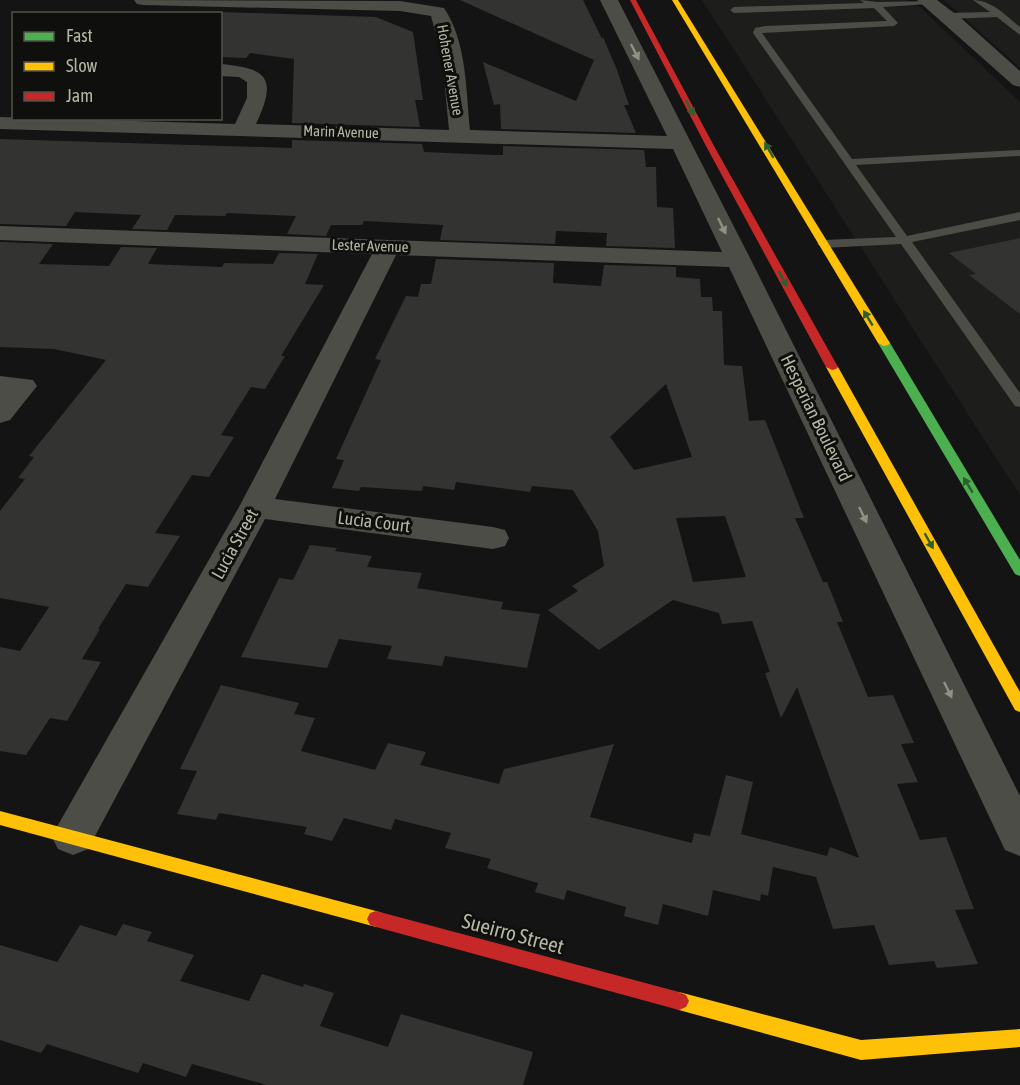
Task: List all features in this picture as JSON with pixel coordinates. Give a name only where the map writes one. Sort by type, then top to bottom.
[{"type":"main road","name":"Hesperian Boulevard","points":[[633,0],[716,157],[1020,706]]},
{"type":"main road","points":[[675,0],[765,142],[823,244],[1015,553],[1020,571]]},
{"type":"main road","name":"Sueirro Street","points":[[0,818],[861,1050],[1020,1038]]},
{"type":"street","name":"Hohener Avenue","points":[[142,0],[400,6],[438,12],[444,23],[452,68],[460,136]]},
{"type":"street","name":"Hesperian Boulevard","points":[[609,0],[739,260],[1020,838]]},
{"type":"street","points":[[927,1],[948,16],[1020,81]]},
{"type":"street","points":[[222,70],[247,72],[256,80],[259,91],[243,129]]},
{"type":"street","name":"Marin Avenue","points":[[9,122],[681,143]]},
{"type":"street","name":"Lester Avenue","points":[[0,233],[739,260]]},
{"type":"street","name":"Lucia Street","points":[[73,837],[255,507],[388,247]]},
{"type":"street","points":[[0,385],[23,386],[0,414]]},
{"type":"street","name":"Lucia Court","points":[[255,507],[493,538]]},
{"type":"lane","points":[[864,0],[876,5],[894,23],[765,28],[758,30],[757,33],[1020,403]]},
{"type":"lane","points":[[977,0],[999,14],[1020,32]]},
{"type":"lane","points":[[734,10],[927,1]]},
{"type":"lane","points":[[948,16],[999,14]]},
{"type":"lane","points":[[849,162],[1020,153]]},
{"type":"lane","points":[[823,244],[904,240],[1020,216]]},
{"type":"shaded area","points":[[702,0],[905,0],[921,8],[1020,102],[1020,495]]},
{"type":"shaded area","points":[[942,0],[1020,0],[1020,68],[948,3]]},
{"type":"building","points":[[460,0],[583,0],[602,39],[603,37],[617,70],[629,105],[624,105],[636,133],[501,129],[500,104],[494,105],[483,62],[576,101],[594,60]]},
{"type":"building","points":[[222,12],[376,17],[413,32],[423,100],[415,100],[420,127],[292,123],[294,59],[250,53],[246,58],[222,57]]},
{"type":"building","points":[[0,139],[292,148],[292,140],[422,144],[424,152],[495,155],[503,155],[503,146],[644,150],[646,167],[656,167],[657,207],[673,208],[675,248],[606,246],[607,233],[556,231],[555,244],[440,240],[443,225],[364,221],[362,225],[331,225],[326,236],[287,234],[296,216],[227,213],[225,216],[175,215],[167,230],[132,229],[141,215],[75,212],[66,226],[0,224]]},
{"type":"building","points":[[1020,238],[1020,314],[969,275],[976,274],[949,253]]},
{"type":"building","points":[[0,242],[53,244],[39,264],[109,266],[121,247],[157,248],[148,264],[222,267],[224,263],[273,264],[279,253],[318,254],[305,284],[324,285],[281,356],[285,356],[265,389],[251,387],[221,435],[234,437],[209,477],[192,475],[155,533],[180,536],[148,587],[126,584],[98,629],[100,629],[82,659],[101,662],[67,721],[50,718],[26,755],[0,751],[0,647],[20,651],[49,607],[0,598],[0,511],[25,479],[18,478],[34,457],[29,456],[106,360],[54,349],[0,347]]},
{"type":"building","points":[[436,259],[554,263],[553,283],[601,286],[604,265],[676,267],[676,277],[700,279],[701,297],[712,297],[713,311],[722,311],[724,365],[742,366],[749,421],[765,420],[804,518],[795,518],[823,582],[827,582],[843,622],[837,622],[868,697],[893,695],[914,743],[901,744],[918,782],[897,784],[920,840],[946,837],[974,909],[955,910],[978,964],[937,968],[934,961],[889,965],[874,925],[833,929],[816,877],[773,867],[768,896],[761,894],[760,901],[713,890],[708,916],[663,904],[658,925],[624,916],[626,907],[567,890],[564,900],[535,892],[538,883],[487,868],[491,859],[445,848],[451,833],[395,819],[391,830],[344,818],[332,841],[304,834],[307,827],[219,813],[216,820],[177,814],[197,771],[180,769],[221,685],[299,703],[294,714],[315,718],[301,751],[375,770],[388,743],[426,752],[420,765],[499,784],[504,769],[614,744],[590,817],[692,843],[694,833],[710,836],[726,775],[753,782],[741,834],[827,856],[830,847],[859,858],[797,687],[781,718],[765,673],[770,672],[752,621],[722,624],[719,613],[673,600],[599,650],[548,610],[578,591],[572,586],[604,566],[598,531],[573,490],[532,486],[530,492],[456,482],[454,490],[423,486],[422,491],[361,487],[359,491],[332,488],[344,460],[336,459],[381,360],[375,359],[406,296],[418,297],[421,284],[431,284]],"holes":[[[666,384],[692,457],[634,470],[610,437]],[[725,516],[746,577],[693,582],[676,518]]]},
{"type":"building","points":[[310,545],[372,556],[367,567],[422,573],[417,588],[503,602],[501,609],[540,614],[527,668],[445,656],[442,666],[387,659],[392,646],[339,639],[327,668],[241,657],[279,578],[293,580]]},
{"type":"building","points":[[123,924],[152,932],[147,941],[194,955],[180,981],[249,1001],[262,974],[303,987],[304,984],[334,993],[320,1026],[388,1047],[401,1014],[533,1052],[523,1085],[267,1085],[192,1064],[186,1077],[143,1063],[138,1073],[47,1044],[41,1053],[0,1040],[0,945],[57,962],[80,925],[116,936]]},
{"type":"traffic: fast","points":[[884,343],[1020,571]]},
{"type":"traffic: slow","points":[[675,0],[884,343]]},
{"type":"traffic: slow","points":[[832,367],[1020,706]]},
{"type":"traffic: slow","points":[[0,818],[376,919]]},
{"type":"traffic: slow","points":[[679,1001],[861,1050],[1020,1038]]},
{"type":"traffic: jam","points":[[633,0],[710,146],[832,367]]},
{"type":"traffic: jam","points":[[376,919],[679,1001]]}]
